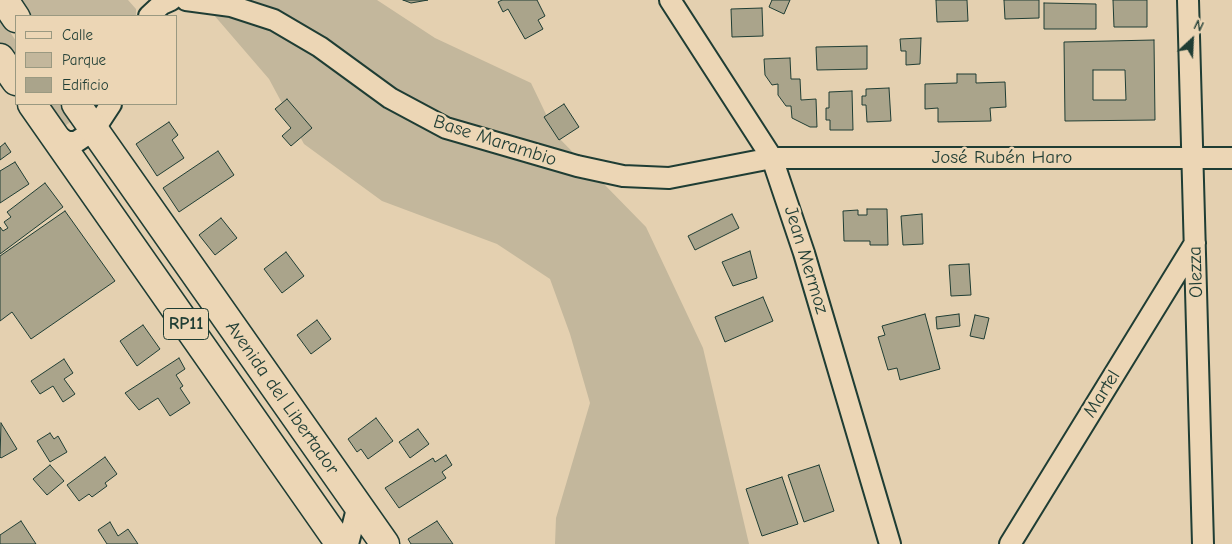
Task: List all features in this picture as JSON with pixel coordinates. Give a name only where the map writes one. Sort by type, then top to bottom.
[{"type":"main road","points":[[4,0],[15,16]]},
{"type":"main road","points":[[0,58],[15,80]]},
{"type":"main road","name":"Avenida del Libertador","points":[[33,105],[340,544]]},
{"type":"main road","name":"Avenida del Libertador","points":[[77,105],[385,544]]},
{"type":"street","points":[[150,15],[162,4],[171,0]]},
{"type":"street","name":"Base Marambio","points":[[186,0],[231,6],[253,12],[281,24],[320,47],[390,98],[446,128],[577,166],[623,176],[670,178],[772,158]]},
{"type":"street","name":"Jean Mermoz","points":[[670,0],[772,158],[804,252],[890,544]]},
{"type":"street","name":"Olezza","points":[[1188,0],[1203,544]]},
{"type":"street","points":[[53,133],[62,140],[72,142],[94,130],[110,105]]},
{"type":"street","name":"José Rubén Haro","points":[[772,158],[1232,158]]},
{"type":"street","name":"Martel","points":[[1010,544],[1195,243]]},
{"type":"street","points":[[348,544],[358,505]]},
{"type":"green space","points":[[18,0],[128,0],[136,9],[136,15],[29,15]]},
{"type":"green space","points":[[201,0],[377,0],[435,38],[531,83],[556,135],[646,227],[703,348],[749,544],[555,544],[556,518],[590,403],[570,334],[550,279],[497,244],[382,201],[304,144],[269,79]]},
{"type":"green space","points":[[0,17],[15,40],[15,66],[0,44]]},
{"type":"green space","points":[[43,105],[63,105],[74,119],[60,130]]},
{"type":"building","points":[[403,0],[428,0],[411,3]]},
{"type":"building","points":[[502,0],[537,0],[545,16],[538,20],[543,29],[525,39],[508,9],[503,12],[498,2]]},
{"type":"building","points":[[772,0],[790,0],[784,14],[769,7]]},
{"type":"building","points":[[936,0],[967,0],[968,21],[937,22]]},
{"type":"building","points":[[1004,0],[1039,0],[1039,18],[1005,19]]},
{"type":"building","points":[[1113,0],[1147,0],[1147,27],[1114,27]]},
{"type":"building","points":[[1044,3],[1096,4],[1096,29],[1044,29]]},
{"type":"building","points":[[762,8],[763,36],[732,37],[731,9]]},
{"type":"building","points":[[921,38],[920,64],[906,65],[906,51],[901,51],[900,39]]},
{"type":"building","points":[[1154,40],[1155,120],[1065,121],[1064,42]],"holes":[[[1093,70],[1125,70],[1126,100],[1093,100]]]},
{"type":"building","points":[[867,46],[867,69],[817,70],[816,47]]},
{"type":"building","points":[[790,58],[791,79],[800,79],[801,100],[816,99],[817,127],[810,127],[792,118],[791,106],[786,106],[778,95],[778,84],[772,85],[765,75],[764,59]]},
{"type":"building","points":[[957,74],[976,74],[976,83],[1005,82],[1006,107],[990,108],[991,121],[938,122],[938,108],[925,109],[925,84],[957,83]]},
{"type":"building","points":[[889,88],[891,121],[867,122],[866,105],[862,105],[862,96],[866,96],[866,89]]},
{"type":"building","points":[[852,91],[853,130],[830,130],[830,120],[826,120],[826,108],[829,108],[829,92]]},
{"type":"building","points":[[287,99],[312,128],[291,146],[282,136],[291,128],[275,109]]},
{"type":"building","points":[[564,104],[579,127],[559,140],[544,117]]},
{"type":"building","points":[[169,122],[178,135],[172,140],[184,158],[157,176],[136,144]]},
{"type":"building","points":[[5,143],[11,152],[0,160],[0,147]]},
{"type":"building","points":[[218,151],[234,175],[179,212],[163,188]]},
{"type":"building","points":[[15,162],[29,184],[0,203],[0,171]]},
{"type":"building","points":[[45,183],[63,207],[0,254],[0,227],[3,231],[8,228],[4,222],[11,217],[7,212]]},
{"type":"building","points":[[867,209],[887,209],[888,245],[870,245],[870,241],[844,241],[843,211],[858,210],[858,215],[867,215]]},
{"type":"building","points":[[65,211],[115,281],[31,339],[12,312],[0,321],[0,256]]},
{"type":"building","points":[[732,214],[739,228],[695,250],[688,236]]},
{"type":"building","points":[[922,214],[923,244],[903,245],[901,216]]},
{"type":"building","points":[[221,218],[237,238],[215,255],[199,235]]},
{"type":"building","points":[[750,251],[757,278],[733,286],[722,262]]},
{"type":"building","points":[[286,252],[304,276],[282,293],[264,269]]},
{"type":"building","points":[[969,264],[971,295],[951,296],[949,265]]},
{"type":"building","points":[[763,297],[773,321],[725,342],[715,317]]},
{"type":"building","points":[[925,314],[940,369],[900,380],[897,368],[888,370],[878,337],[885,335],[882,326]]},
{"type":"building","points":[[959,314],[960,326],[937,329],[936,317]]},
{"type":"building","points":[[975,315],[989,318],[984,339],[970,336]]},
{"type":"building","points":[[317,320],[331,339],[311,354],[297,335]]},
{"type":"building","points":[[143,325],[160,349],[137,366],[120,341]]},
{"type":"building","points":[[179,358],[185,369],[176,375],[183,386],[180,388],[190,403],[170,416],[158,398],[139,410],[125,393]]},
{"type":"building","points":[[64,359],[73,373],[64,379],[75,394],[63,402],[53,386],[40,394],[31,381]]},
{"type":"building","points":[[376,418],[393,441],[368,459],[361,449],[357,452],[348,439]]},
{"type":"building","points":[[1,423],[17,449],[1,458],[0,457]]},
{"type":"building","points":[[418,429],[429,444],[410,458],[399,442]]},
{"type":"building","points":[[50,433],[54,439],[58,436],[67,452],[50,462],[37,441]]},
{"type":"building","points":[[446,455],[452,465],[442,472],[446,478],[399,508],[385,488],[433,458],[435,462]]},
{"type":"building","points":[[105,457],[117,474],[105,483],[107,486],[92,497],[89,494],[79,501],[67,485]]},
{"type":"building","points":[[50,465],[64,481],[47,495],[33,479]]},
{"type":"building","points":[[819,465],[834,511],[804,522],[788,475]]},
{"type":"building","points":[[782,477],[798,524],[762,536],[746,489]]},
{"type":"building","points":[[21,521],[36,544],[0,544],[0,535]]},
{"type":"building","points":[[437,521],[453,544],[411,544],[408,539]]},
{"type":"building","points":[[110,522],[118,536],[128,529],[138,544],[107,544],[98,530]]}]
